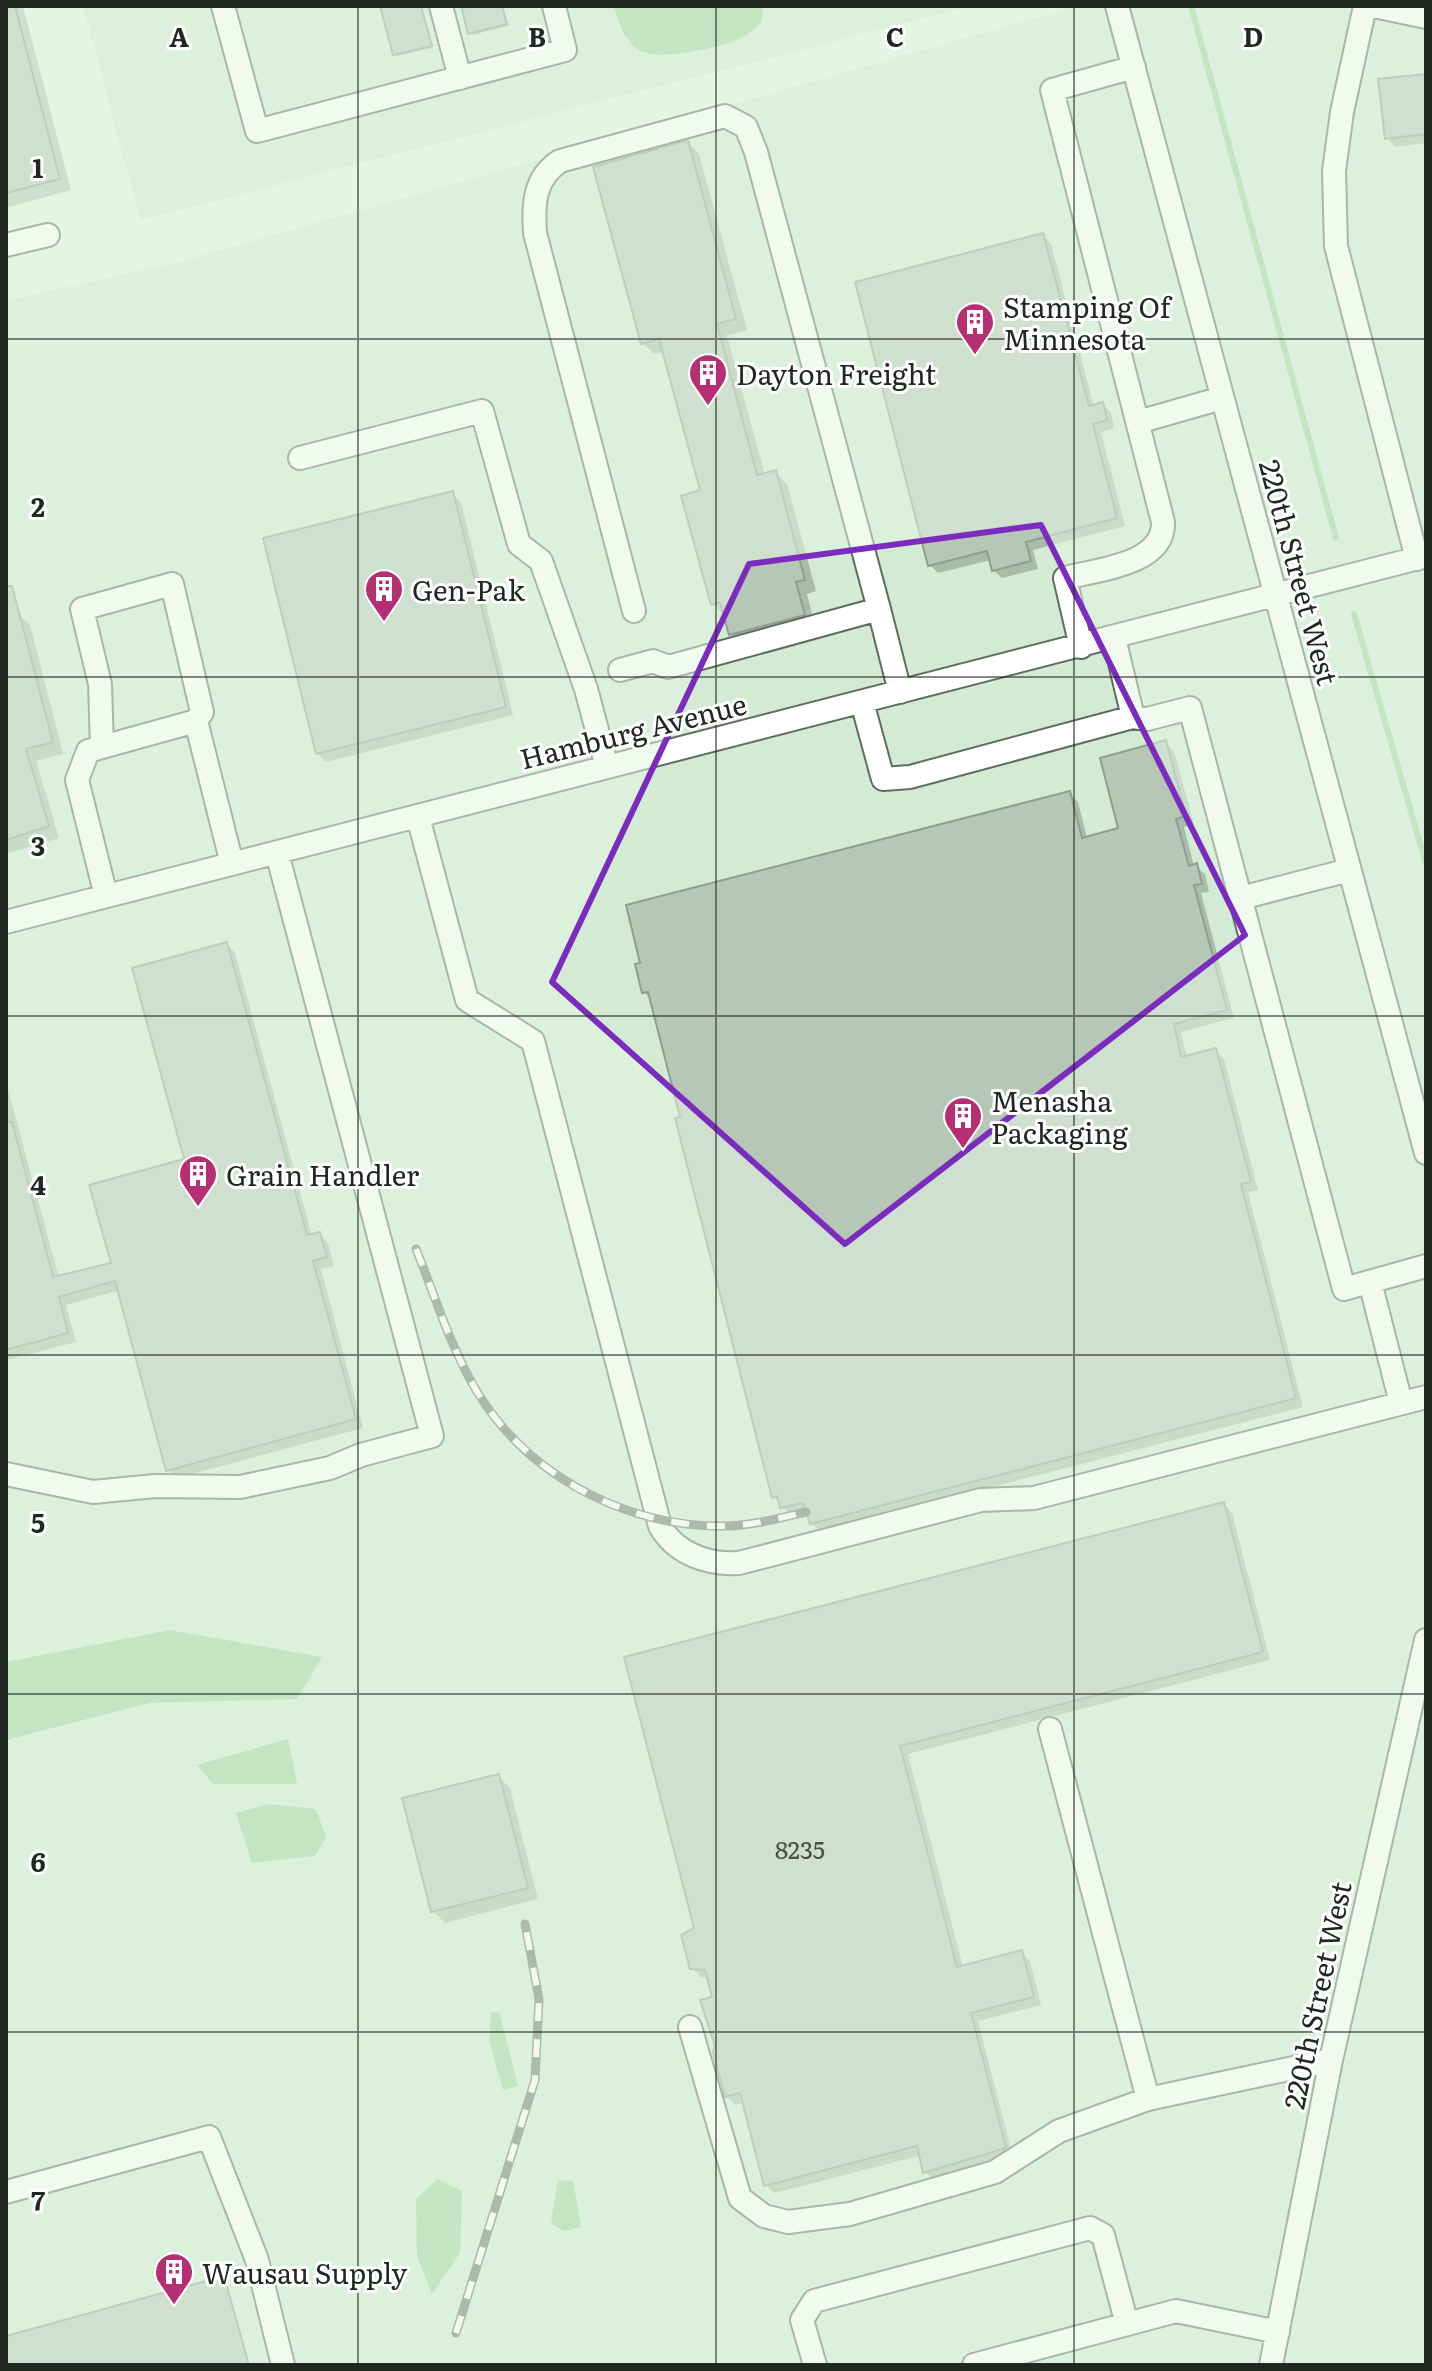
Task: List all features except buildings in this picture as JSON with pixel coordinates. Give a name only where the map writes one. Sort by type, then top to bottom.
[{"type":"street","points":[[223,6],[257,131],[565,50],[554,6]]},
{"type":"street","points":[[441,6],[460,78]]},
{"type":"street","name":"220th Street West","points":[[1117,6],[1426,1153]]},
{"type":"street","points":[[1365,6],[1342,112],[1334,171],[1335,235],[1342,274],[1421,558]]},
{"type":"street","points":[[1374,6],[1426,17]]},
{"type":"street","points":[[1081,647],[1065,578],[1134,560],[1153,548],[1162,535],[1163,522],[1052,90],[1134,67]]},
{"type":"street","points":[[634,611],[535,233],[537,188],[541,177],[560,161],[725,116],[746,127],[756,152],[900,692]]},
{"type":"street","points":[[6,245],[48,235]]},
{"type":"street","points":[[1138,422],[1222,398]]},
{"type":"street","points":[[300,458],[482,411],[519,544],[541,561],[586,689],[607,767]]},
{"type":"street","name":"Hamburg Avenue","points":[[6,922],[1421,558]]},
{"type":"street","points":[[102,747],[100,684],[82,609],[172,584],[202,712],[196,721],[88,751],[77,780],[106,896]]},
{"type":"street","points":[[620,670],[653,661],[668,667],[879,609]]},
{"type":"street","points":[[1114,638],[1133,717]]},
{"type":"street","points":[[862,702],[883,779],[910,777],[1133,717],[1147,719],[1190,708],[1344,1289],[1426,1266]]},
{"type":"street","points":[[196,721],[232,864]]},
{"type":"street","points":[[418,817],[467,1000],[533,1041],[660,1526],[676,1546],[704,1560],[739,1563],[981,1500],[1034,1498],[1426,1397]]},
{"type":"street","points":[[6,1474],[93,1492],[155,1486],[240,1487],[330,1468],[361,1455],[432,1436],[277,853]]},
{"type":"street","points":[[1241,898],[1349,870]]},
{"type":"street","points":[[1370,1282],[1401,1403]]},
{"type":"street","name":"220th Street West","points":[[1271,2365],[1331,2060],[1426,1640]]},
{"type":"street","points":[[1050,1729],[1148,2099]]},
{"type":"street","points":[[690,2027],[740,2198],[775,2220],[829,2218],[995,2172],[1059,2131],[1148,2099],[1331,2060]]},
{"type":"street","points":[[6,2192],[209,2137],[257,2260],[283,2365]]},
{"type":"street","points":[[815,2365],[802,2320],[814,2301],[1090,2228],[1103,2235],[1127,2324]]},
{"type":"street","points":[[974,2365],[1176,2311],[1278,2332]]},
{"type":"highlighted area","points":[[1041,525],[1245,935],[845,1244],[552,982],[749,564]]},
{"type":"shaded area","points":[[83,6],[972,6],[140,220]]},
{"type":"shaded area","points":[[614,6],[764,6],[761,23],[732,42],[682,53],[655,55],[634,46],[626,37]]},
{"type":"shaded area","points":[[1078,6],[1426,6],[1426,2365],[6,2365],[6,301],[183,261]]},
{"type":"shaded area","points":[[170,1630],[322,1657],[297,1699],[149,1703],[6,1740],[6,1662]]},
{"type":"shaded area","points":[[288,1739],[297,1784],[213,1784],[197,1765]]},
{"type":"shaded area","points":[[269,1804],[316,1809],[326,1837],[315,1856],[252,1863],[236,1813]]},
{"type":"shaded area","points":[[491,2012],[499,2012],[518,2086],[503,2090],[489,2040]]},
{"type":"shaded area","points":[[437,2179],[462,2191],[460,2253],[432,2294],[417,2256],[416,2199]]},
{"type":"shaded area","points":[[558,2180],[573,2181],[581,2227],[564,2231],[551,2223]]},
{"type":"waterway","points":[[1191,6],[1336,538]]},
{"type":"waterway","points":[[1354,614],[1426,864]]},
{"type":"railway","points":[[416,1249],[451,1338],[476,1390],[498,1421],[523,1448],[552,1472],[618,1507],[654,1518],[691,1524],[738,1525],[806,1512]]},
{"type":"railway","points":[[456,2333],[535,2080],[539,1999],[525,1924]]},
{"type":"place","name":"Stamping Of Minnesota","points":[[975,356]]},
{"type":"place","name":"Dayton Freight","points":[[708,407]]},
{"type":"place","name":"Gen-Pak","points":[[384,623]]},
{"type":"place","name":"Menasha Packaging","points":[[963,1150]]},
{"type":"place","name":"Grain Handler","points":[[198,1208]]},
{"type":"place","name":"Wausau Supply","points":[[174,2306]]}]
